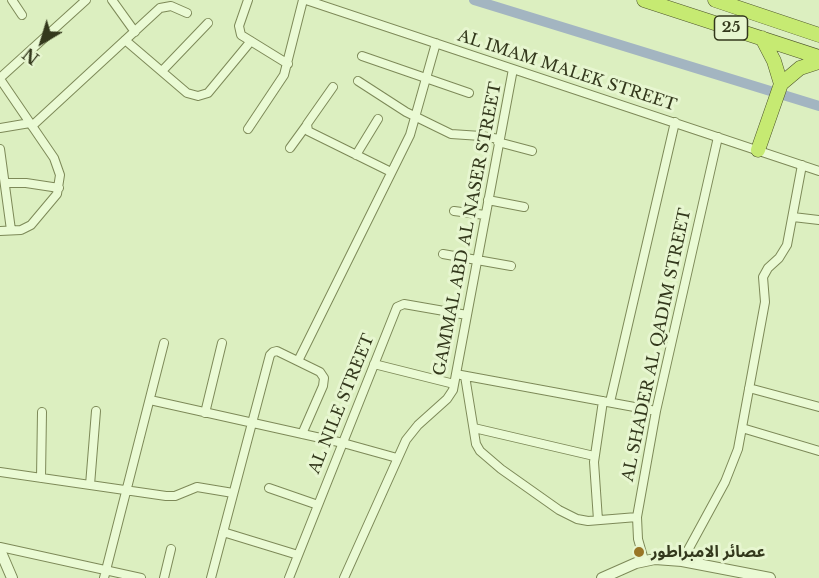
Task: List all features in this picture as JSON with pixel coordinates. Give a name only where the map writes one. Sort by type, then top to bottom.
[{"type":"highway","name":"25","points":[[644,0],[819,57]]},
{"type":"highway","name":"25","points":[[715,0],[747,5],[819,35]]},
{"type":"highway","points":[[762,38],[774,61],[781,84]]},
{"type":"highway","points":[[758,150],[781,84],[800,68],[819,62]]},
{"type":"street","points":[[12,0],[22,15]]},
{"type":"street","points":[[0,231],[21,230],[31,225],[53,199],[59,188],[60,176],[57,164],[0,79],[87,0]]},
{"type":"street","points":[[112,0],[135,32]]},
{"type":"street","points":[[248,0],[239,29],[241,35],[288,64]]},
{"type":"street","points":[[248,129],[281,80],[288,64],[304,0]]},
{"type":"street","name":"AL IMAM MALEK STREET","points":[[304,0],[819,171]]},
{"type":"street","points":[[0,128],[31,124],[164,7],[171,6],[187,13]]},
{"type":"street","points":[[162,71],[208,23]]},
{"type":"street","points":[[125,40],[192,96],[204,96],[208,93],[251,41]]},
{"type":"street","points":[[298,361],[392,172],[416,117],[436,43]]},
{"type":"street","points":[[362,56],[469,93]]},
{"type":"street","name":"GAMMAL ABD AL NASER STREET","points":[[344,578],[397,458],[412,432],[447,399],[461,375],[467,315],[513,69]]},
{"type":"street","points":[[358,81],[406,112],[451,134],[481,136],[532,151]]},
{"type":"street","points":[[290,148],[333,87]]},
{"type":"street","points":[[356,155],[378,118]]},
{"type":"street","points":[[598,520],[594,456],[675,122]]},
{"type":"street","points":[[306,126],[310,133],[392,172]]},
{"type":"street","name":"AL SHADER AL QADIM STREET","points":[[644,560],[636,532],[636,517],[656,411],[718,137]]},
{"type":"street","points":[[0,149],[11,230]]},
{"type":"street","points":[[682,561],[730,471],[738,449],[765,302],[763,278],[768,268],[785,249],[802,165]]},
{"type":"street","points":[[5,183],[26,183],[59,188]]},
{"type":"street","points":[[488,200],[524,207]]},
{"type":"street","points":[[454,211],[485,215]]},
{"type":"street","points":[[793,217],[819,220]]},
{"type":"street","points":[[443,254],[511,266]]},
{"type":"street","name":"AL NILE STREET","points":[[289,578],[395,310],[400,304],[467,315]]},
{"type":"street","points":[[105,574],[164,343]]},
{"type":"street","points":[[205,413],[222,343]]},
{"type":"street","points":[[211,578],[271,353],[277,351],[320,372],[324,378],[323,386],[302,434]]},
{"type":"street","points":[[374,364],[454,384]]},
{"type":"street","points":[[636,517],[598,520],[568,516],[501,469],[480,451],[476,444],[461,375],[656,411]]},
{"type":"street","points":[[749,388],[819,407]]},
{"type":"street","points":[[150,400],[343,443],[397,458]]},
{"type":"street","points":[[90,485],[96,411]]},
{"type":"street","points":[[41,478],[42,412]]},
{"type":"street","points":[[474,428],[594,456]]},
{"type":"street","points":[[742,428],[819,451]]},
{"type":"street","points":[[0,472],[170,496],[197,487],[233,493]]},
{"type":"street","points":[[269,488],[318,505]]},
{"type":"street","points":[[223,532],[298,555]]},
{"type":"street","points":[[164,578],[171,549]]},
{"type":"street","points":[[0,550],[105,574],[141,578]]},
{"type":"street","points":[[0,550],[12,578]]},
{"type":"street","points":[[602,578],[644,560],[655,558],[682,561],[713,572],[770,578]]},
{"type":"waterway","points":[[474,0],[819,106]]},
{"type":"place","name":"عصائر الامبراطور","points":[[639,552]]}]
